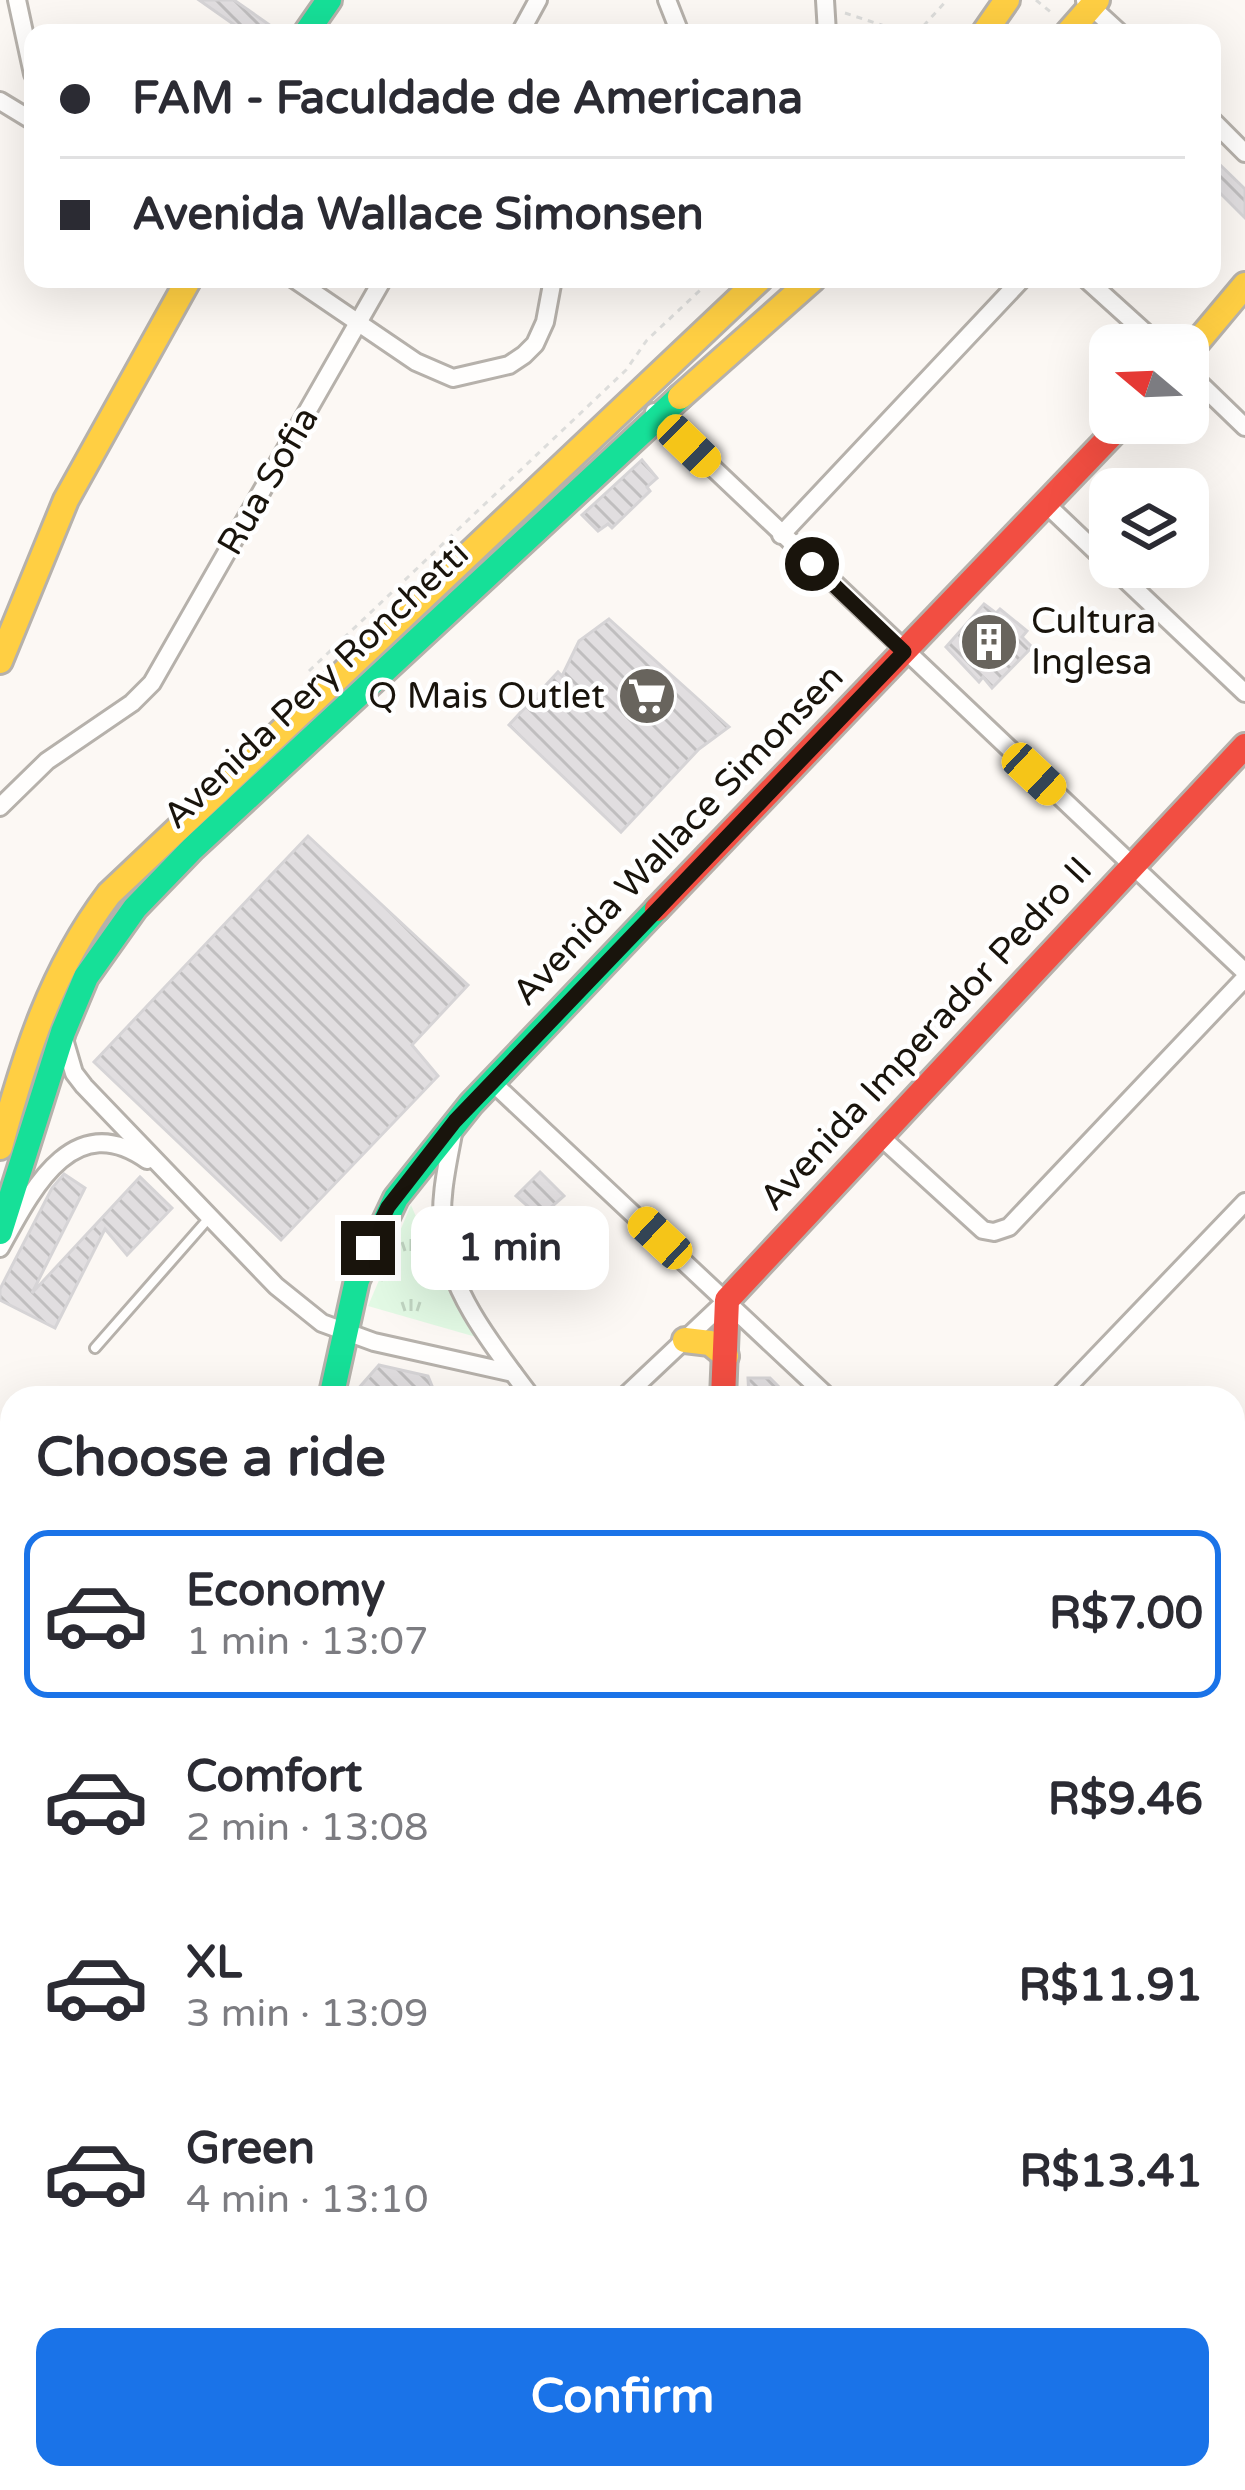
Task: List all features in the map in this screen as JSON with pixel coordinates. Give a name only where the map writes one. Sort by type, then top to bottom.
[{"type":"main road","points":[[1209,328],[1245,285]]},
{"type":"main road","points":[[0,661],[66,500],[184,288]]},
{"type":"main road","name":"Avenida Pery Ronchetti","points":[[0,1147],[50,983],[83,925],[109,894],[750,288]]},
{"type":"main road","name":"Avenida Pery Ronchetti","points":[[0,1232],[64,1032],[86,977],[113,935],[178,863],[658,416],[803,288]]},
{"type":"main road","name":"Avenida Wallace Simonsen","points":[[333,1386],[355,1284],[388,1207],[455,1121],[1103,444]]},
{"type":"main road","name":"Avenida Imperador Pedro II","points":[[727,1300],[1245,746]]},
{"type":"main road","points":[[724,1386],[727,1300]]},
{"type":"main road","points":[[685,1340],[710,1343],[726,1356]]},
{"type":"street","points":[[1091,2],[1112,24]]},
{"type":"street","points":[[1221,128],[1245,153]]},
{"type":"street","points":[[308,288],[435,373],[453,378],[509,365],[535,344],[551,288]]},
{"type":"street","name":"Rua Sofia","points":[[0,808],[47,761],[132,703],[152,682],[378,288]]},
{"type":"street","points":[[781,535],[1014,288]]},
{"type":"street","points":[[1096,288],[1136,324]]},
{"type":"street","points":[[1209,392],[1245,427]]},
{"type":"street","points":[[637,394],[1245,975],[1009,1227],[982,1230],[882,1138]]},
{"type":"street","points":[[1046,504],[1089,545]]},
{"type":"street","points":[[1134,588],[1245,693]]},
{"type":"street","points":[[64,1032],[74,1073],[164,1172],[301,1308],[344,1334],[513,1373]]},
{"type":"street","points":[[492,1082],[817,1386]]},
{"type":"street","points":[[455,1121],[442,1209],[445,1251],[456,1280],[523,1386]]},
{"type":"street","points":[[0,1248],[44,1176],[82,1145],[122,1146],[164,1172]]},
{"type":"street","points":[[1069,1386],[1245,1202]]},
{"type":"street","points":[[636,1386],[727,1300]]},
{"type":"lane","points":[[94,1348],[209,1218]]},
{"type":"lane","points":[[842,2490],[930,2490]]},
{"type":"path","points":[[925,24],[947,0]]},
{"type":"path","points":[[825,4],[879,24]]},
{"type":"path","points":[[408,575],[626,370],[647,340],[702,288]]},
{"type":"green space","points":[[411,1205],[441,1274],[483,1339],[368,1306]]},
{"type":"building","points":[[199,0],[234,0],[268,24],[233,24]]},
{"type":"building","points":[[1221,166],[1245,189],[1245,218],[1221,194]]},
{"type":"building","points":[[642,460],[657,478],[647,487],[650,491],[612,528],[608,524],[598,531],[582,515]]},
{"type":"building","name":"Cultura Inglesa","points":[[984,604],[996,613],[1000,609],[1027,631],[1022,637],[1032,647],[992,688],[983,677],[979,682],[946,647]]},
{"type":"building","points":[[609,619],[729,727],[699,749],[621,832],[509,725],[558,672],[562,676],[579,641]]},
{"type":"building","points":[[308,836],[468,985],[412,1045],[438,1076],[281,1240],[94,1062]]},
{"type":"building","points":[[540,1172],[564,1196],[540,1217],[516,1196]]},
{"type":"building","points":[[64,1174],[85,1188],[32,1293],[140,1177],[172,1208],[127,1255],[105,1229],[55,1328],[0,1300],[0,1289],[52,1188]]},
{"type":"building","points":[[379,1365],[428,1376],[432,1386],[361,1386]]},
{"type":"building","points":[[748,1378],[770,1378],[778,1386],[748,1386]]},
{"type":"traffic: fast","points":[[312,24],[329,0]]},
{"type":"traffic: fast","points":[[0,1232],[63,1032],[86,977],[135,908],[192,849],[680,397]]},
{"type":"traffic: fast","points":[[334,1386],[357,1280],[396,1198],[471,1104],[657,909]]},
{"type":"traffic: slow","points":[[990,24],[1007,0]]},
{"type":"traffic: slow","points":[[1076,24],[1097,0]]},
{"type":"traffic: slow","points":[[1209,328],[1245,285]]},
{"type":"traffic: slow","points":[[0,661],[66,500],[184,288]]},
{"type":"traffic: slow","points":[[0,1147],[42,1015],[71,953],[109,894],[750,288]]},
{"type":"traffic: slow","points":[[680,397],[803,288]]},
{"type":"traffic: slow","points":[[685,1340],[710,1343],[726,1356]]},
{"type":"traffic: jam","points":[[657,909],[1103,444]]},
{"type":"traffic: jam","points":[[723,1386],[727,1300],[1245,746]]},
{"type":"place","name":"Cultura Inglesa","points":[[989,642]]},
{"type":"place","name":"Q Mais Outlet","points":[[647,696]]},
{"type":"route","points":[[368,1248],[388,1207],[455,1121],[904,652],[812,564]]}]
